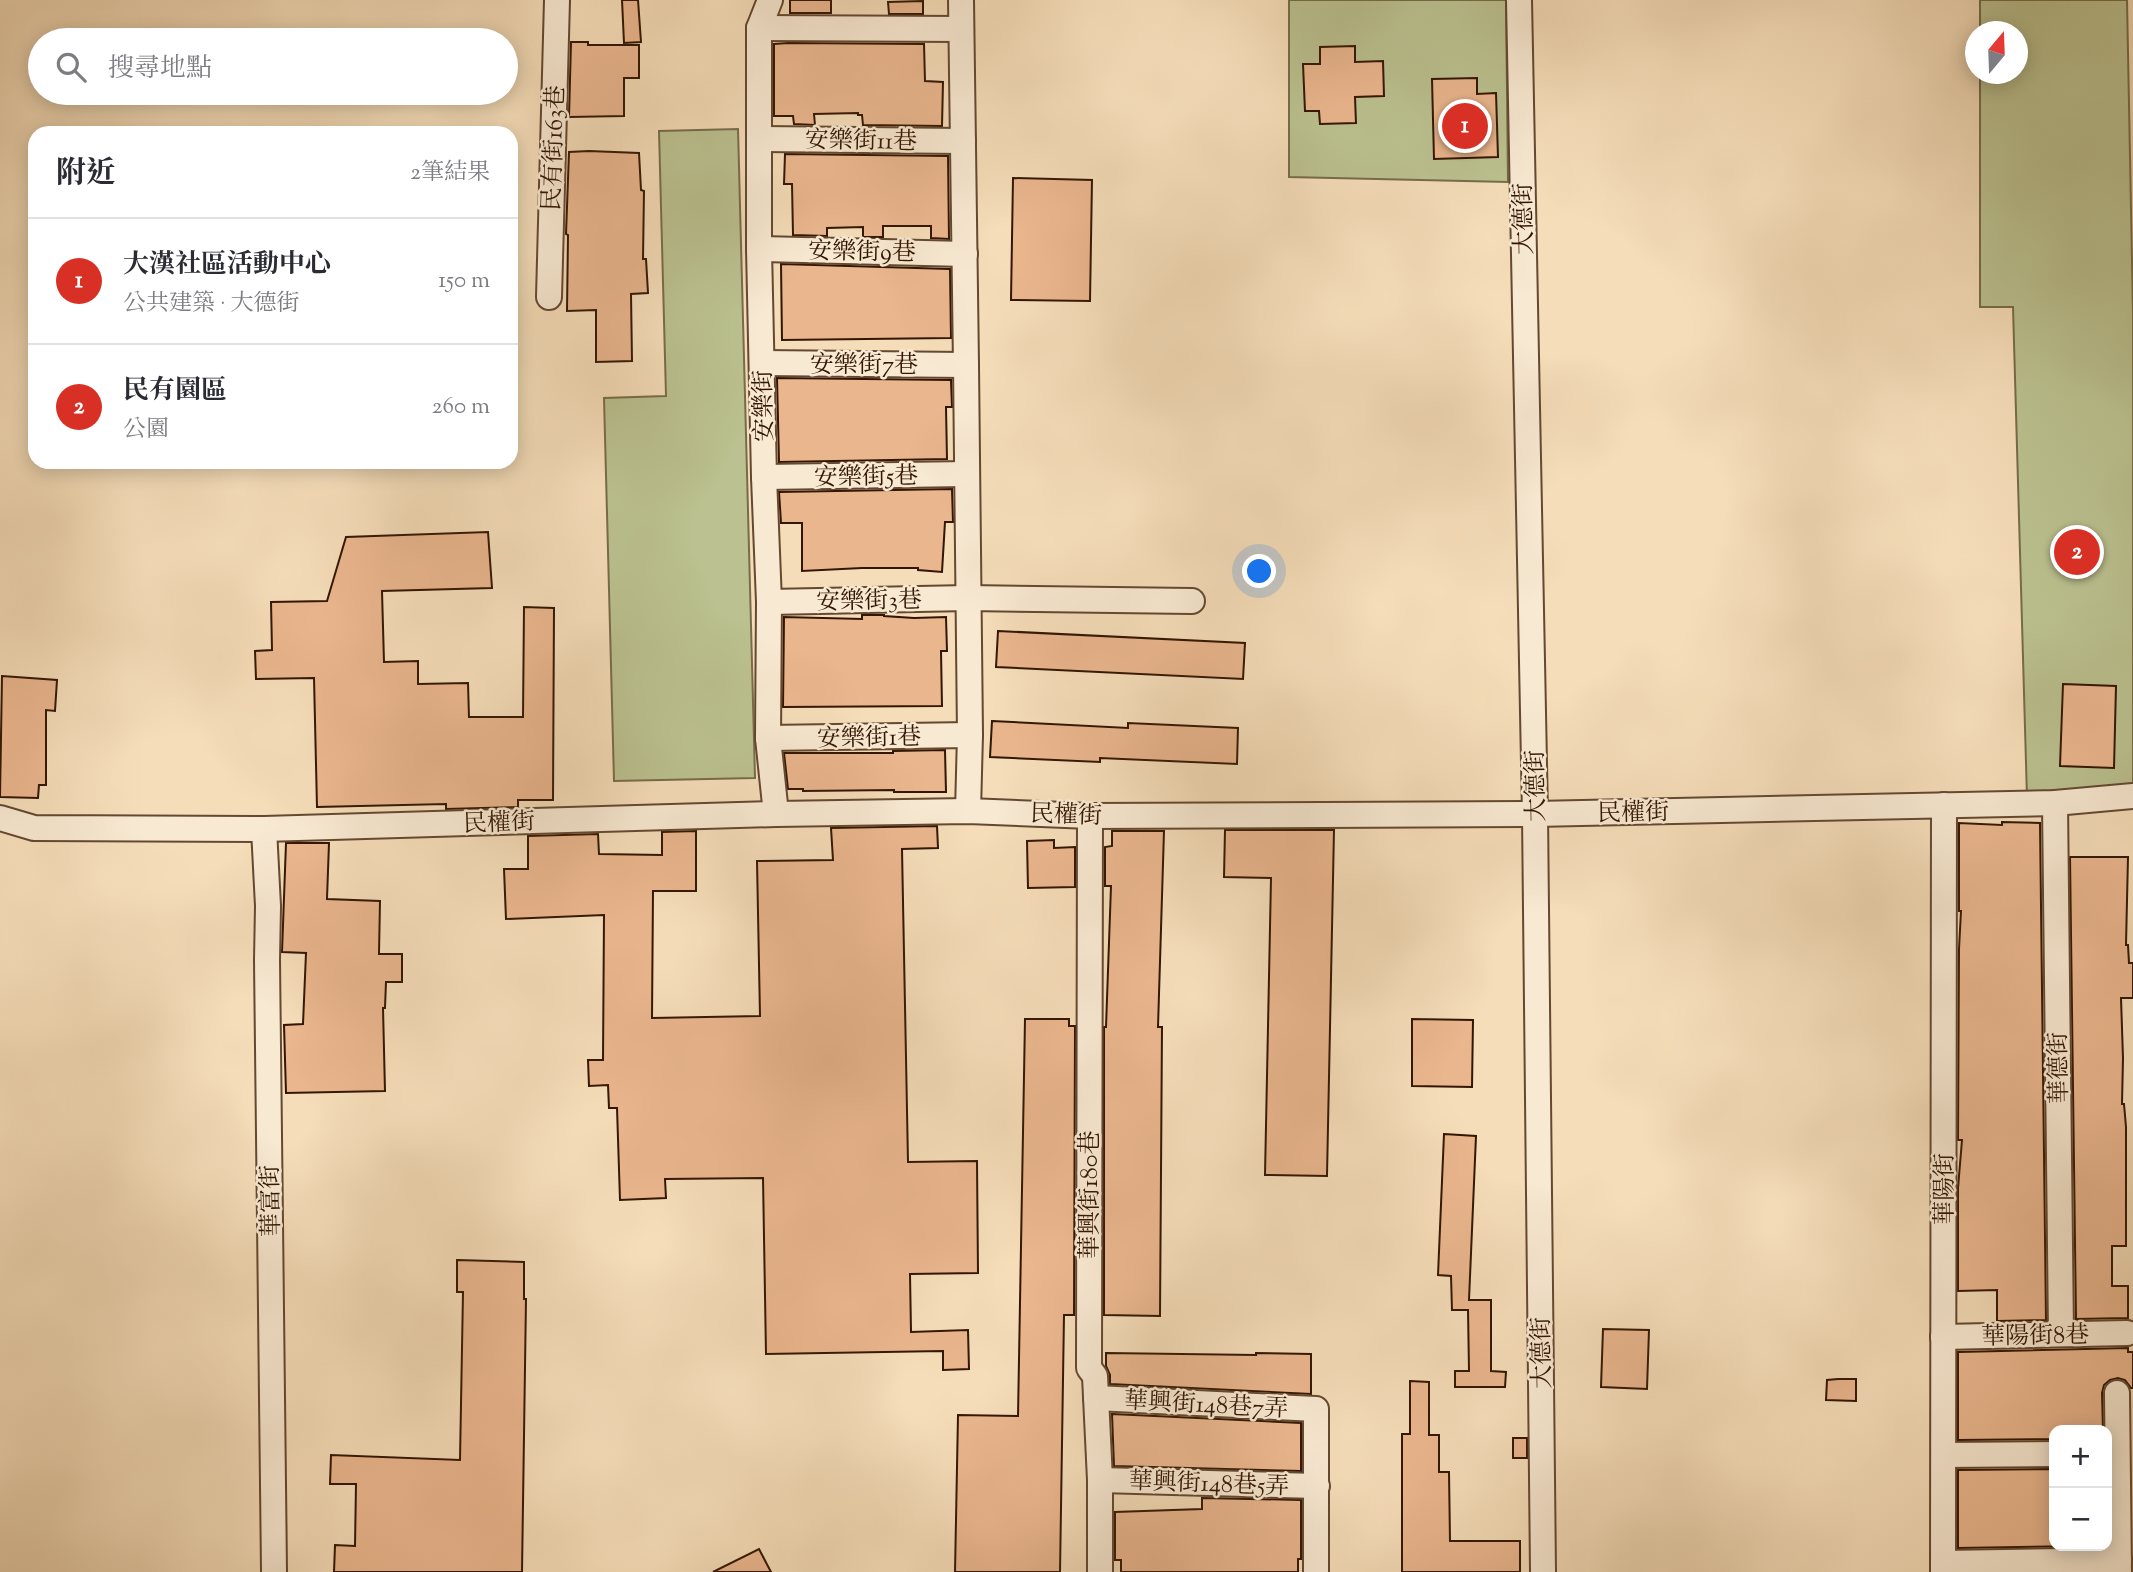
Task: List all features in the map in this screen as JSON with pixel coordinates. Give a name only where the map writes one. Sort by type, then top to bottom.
[{"type":"street","name":"民有街163巷","points":[[550,297],[557,0]]},
{"type":"street","name":"安樂街","points":[[770,0],[759,27],[759,139],[764,477],[769,602],[768,738],[776,814]]},
{"type":"street","points":[[961,0],[967,365],[970,735],[968,811]]},
{"type":"street","name":"大德街","points":[[1519,0],[1535,814],[1543,1572]]},
{"type":"street","points":[[759,27],[961,29]]},
{"type":"street","name":"安樂街11巷","points":[[759,139],[963,141]]},
{"type":"street","name":"安樂街9巷","points":[[760,249],[965,254]]},
{"type":"street","name":"安樂街7巷","points":[[762,363],[967,365]]},
{"type":"street","name":"安樂街5巷","points":[[764,477],[967,474]]},
{"type":"street","name":"安樂街3巷","points":[[769,602],[968,598],[1192,601]]},
{"type":"street","name":"安樂街1巷","points":[[768,738],[970,735]]},
{"type":"street","name":"民權街","points":[[0,818],[34,828],[264,829],[968,811],[1090,816],[1535,814],[2055,803],[2133,796]]},
{"type":"street","name":"華德街","points":[[2055,803],[2061,1334]]},
{"type":"street","name":"華陽街","points":[[1943,1567],[1944,805]]},
{"type":"street","name":"華興街180巷","points":[[1090,816],[1089,1368],[1095,1376],[1100,1480],[1100,1572]]},
{"type":"street","name":"華富街","points":[[264,829],[268,906],[274,1572]]},
{"type":"street","name":"華陽街8巷","points":[[1943,1337],[2127,1333]]},
{"type":"street","points":[[1943,1567],[2119,1566],[2113,1454],[2117,1393]]},
{"type":"street","name":"華興街148巷7弄","points":[[1096,1398],[1316,1409],[1317,1486]]},
{"type":"street","points":[[1944,1455],[2049,1454]]},
{"type":"street","name":"華興街148巷5弄","points":[[1100,1480],[1317,1486]]},
{"type":"street","points":[[1316,1572],[1317,1486]]},
{"type":"green space","points":[[1289,0],[1506,0],[1508,182],[1289,177]]},
{"type":"green space","points":[[1980,0],[2127,0],[2133,313],[2133,790],[2027,798],[2013,307],[1980,307],[1980,84],[2028,84],[2028,21],[1980,21]]},
{"type":"green space","points":[[738,129],[755,778],[614,781],[604,398],[666,396],[659,131]]},
{"type":"building","points":[[622,0],[638,0],[641,42],[624,43]]},
{"type":"building","points":[[790,0],[831,0],[831,13],[790,13]]},
{"type":"building","points":[[923,1],[923,14],[889,14],[888,2]]},
{"type":"building","points":[[571,42],[588,42],[588,45],[639,45],[639,78],[624,78],[624,116],[569,117]]},
{"type":"building","points":[[774,44],[924,44],[925,81],[943,82],[942,126],[863,125],[862,115],[858,113],[814,114],[815,125],[794,124],[793,116],[774,116]]},
{"type":"building","points":[[1355,46],[1355,62],[1383,61],[1384,96],[1355,97],[1356,123],[1320,124],[1319,111],[1305,111],[1303,64],[1320,64],[1320,47]]},
{"type":"building","points":[[1477,78],[1477,94],[1496,93],[1498,157],[1434,159],[1432,79]]},
{"type":"building","points":[[569,152],[639,153],[641,190],[644,191],[643,259],[646,259],[648,293],[631,294],[632,361],[596,362],[596,310],[567,311]]},
{"type":"building","points":[[785,154],[948,156],[949,239],[931,238],[931,226],[883,226],[883,237],[863,237],[863,227],[827,228],[827,236],[793,235],[792,184],[784,184]]},
{"type":"building","points":[[1013,178],[1092,180],[1090,301],[1011,300]]},
{"type":"building","points":[[781,264],[950,269],[951,338],[782,340]]},
{"type":"building","points":[[777,378],[951,380],[952,407],[946,407],[947,459],[779,462]]},
{"type":"building","points":[[952,489],[953,522],[945,522],[942,572],[918,568],[802,571],[802,523],[781,523],[779,492]]},
{"type":"building","points":[[488,532],[492,588],[382,591],[384,662],[418,661],[418,684],[468,683],[469,717],[523,717],[524,607],[554,608],[553,800],[518,800],[518,807],[446,809],[446,804],[317,807],[314,678],[256,679],[255,651],[272,650],[271,602],[327,601],[346,537]]},
{"type":"building","points":[[862,615],[946,617],[947,651],[941,651],[942,706],[783,707],[784,617],[862,619]]},
{"type":"building","points":[[998,631],[1245,643],[1243,679],[996,667]]},
{"type":"building","points":[[2,676],[57,680],[55,711],[46,710],[46,785],[39,785],[38,798],[0,797]]},
{"type":"building","points":[[2063,684],[2116,686],[2114,768],[2060,766]]},
{"type":"building","points":[[992,721],[1128,728],[1128,723],[1238,728],[1237,764],[1100,758],[1100,762],[990,757]]},
{"type":"building","points":[[945,750],[946,792],[788,789],[784,753]]},
{"type":"building","points":[[2002,822],[2040,823],[2046,1320],[1997,1321],[1997,1290],[1958,1291],[1958,1188],[1962,1140],[1958,1140],[1961,911],[1959,823],[2002,825]]},
{"type":"building","points":[[937,826],[938,848],[902,849],[908,1162],[977,1161],[978,1273],[910,1274],[911,1332],[968,1330],[969,1369],[943,1370],[943,1351],[766,1354],[763,1178],[665,1179],[666,1198],[620,1200],[617,1108],[609,1108],[608,1085],[589,1086],[588,1060],[603,1060],[604,915],[506,919],[504,869],[528,869],[528,836],[598,834],[599,854],[662,855],[662,832],[696,831],[696,891],[653,891],[652,1018],[760,1016],[757,861],[833,860],[831,828]]},
{"type":"building","points":[[1225,830],[1334,830],[1327,1176],[1265,1175],[1271,878],[1224,877]]},
{"type":"building","points":[[1112,831],[1164,831],[1158,1027],[1162,1027],[1160,1316],[1104,1315],[1104,1027],[1111,886],[1105,886],[1105,847],[1112,846]]},
{"type":"building","points":[[1054,840],[1054,848],[1075,847],[1075,887],[1028,888],[1027,841]]},
{"type":"building","points":[[286,843],[329,843],[327,899],[380,901],[379,954],[402,954],[402,982],[386,982],[383,1008],[385,1091],[286,1093],[284,1025],[303,1024],[306,953],[282,952]]},
{"type":"building","points":[[2070,857],[2128,857],[2126,945],[2129,963],[2133,963],[2133,998],[2121,998],[2122,1104],[2126,1127],[2126,1246],[2112,1246],[2112,1286],[2128,1286],[2128,1318],[2076,1319]]},
{"type":"building","points":[[1025,1019],[1069,1019],[1069,1026],[1075,1026],[1074,1315],[1064,1315],[1060,1572],[955,1572],[958,1415],[1018,1416]]},
{"type":"building","points":[[1412,1019],[1473,1020],[1472,1087],[1412,1086]]},
{"type":"building","points":[[1444,1134],[1476,1136],[1469,1300],[1491,1300],[1491,1371],[1506,1372],[1505,1387],[1455,1387],[1455,1371],[1469,1371],[1468,1310],[1452,1310],[1451,1276],[1438,1275]]},
{"type":"building","points":[[457,1260],[524,1262],[526,1299],[522,1572],[334,1572],[335,1545],[355,1546],[356,1484],[330,1484],[331,1455],[460,1460],[463,1292],[457,1292]]},
{"type":"building","points":[[1603,1329],[1649,1330],[1647,1389],[1601,1387]]},
{"type":"building","points":[[2128,1348],[2128,1352],[2133,1352],[2133,1388],[2125,1380],[2118,1378],[2104,1385],[2103,1425],[2049,1425],[2049,1439],[1958,1440],[1958,1352]]},
{"type":"building","points":[[1106,1353],[1311,1354],[1311,1394],[1110,1384]]},
{"type":"building","points":[[1856,1379],[1856,1401],[1826,1400],[1827,1380]]},
{"type":"building","points":[[1410,1381],[1429,1382],[1429,1435],[1439,1435],[1439,1472],[1449,1472],[1450,1541],[1520,1541],[1520,1572],[1402,1572],[1402,1434],[1410,1434]]},
{"type":"building","points":[[1112,1414],[1301,1423],[1301,1471],[1114,1466]]},
{"type":"building","points":[[1513,1438],[1527,1438],[1527,1458],[1513,1458]]},
{"type":"building","points":[[2049,1469],[2049,1547],[1958,1548],[1958,1470]]},
{"type":"building","points":[[1202,1498],[1301,1500],[1301,1559],[1298,1559],[1298,1572],[1121,1572],[1121,1560],[1115,1560],[1115,1512],[1202,1509]]},
{"type":"building","points":[[759,1549],[771,1572],[713,1572]]},
{"type":"place","name":"大漢社區活動中心","points":[[1465,126]]},
{"type":"place","name":"民有園區","points":[[2077,552]]}]
